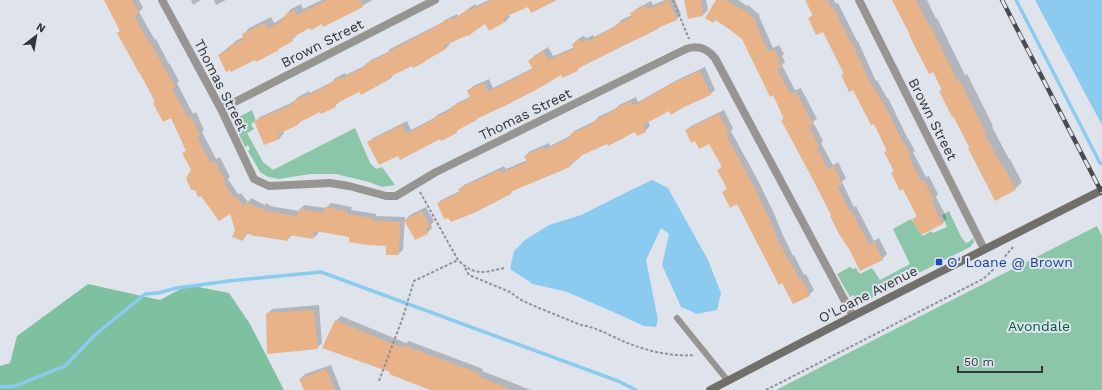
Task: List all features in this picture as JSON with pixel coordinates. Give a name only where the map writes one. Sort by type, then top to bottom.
[{"type":"street","name":"Thomas Street","points":[[162,0],[221,110],[254,179],[269,186],[277,187],[330,183],[349,186],[386,196],[396,196],[436,172],[686,49],[693,47]]},
{"type":"street","name":"Brown Street","points":[[221,110],[435,0]]},
{"type":"street","name":"Brown Street","points":[[858,0],[984,249]]},
{"type":"street","points":[[693,47],[707,50],[714,58],[853,316]]},
{"type":"street","name":"O'Loane Avenue","points":[[710,390],[1102,190]]},
{"type":"lane","points":[[677,318],[728,381]]},
{"type":"path","points":[[673,0],[693,47]]},
{"type":"path","points":[[415,184],[458,260],[466,268],[469,275],[510,292],[527,302],[627,343],[656,352],[682,356],[706,354]]},
{"type":"path","points":[[766,390],[983,279],[996,267],[1015,243]]},
{"type":"path","points":[[379,381],[403,317],[414,281],[458,260]]},
{"type":"path","points":[[466,268],[481,272],[505,268]]},
{"type":"green space","points":[[252,110],[256,121],[251,124],[254,129],[247,133],[263,162],[273,170],[355,128],[370,163],[376,169],[382,167],[395,185],[382,187],[369,182],[336,174],[310,174],[279,179],[268,177],[260,172],[248,151],[250,149],[248,145],[245,147],[233,121],[233,116],[237,118]]},
{"type":"green space","points":[[949,211],[961,237],[966,243],[973,238],[974,242],[970,247],[879,293],[874,297],[858,304],[851,300],[854,297],[853,295],[850,297],[837,274],[850,267],[853,269],[856,268],[860,274],[872,268],[880,280],[910,264],[893,229],[911,219],[923,236],[931,231],[933,233],[947,227],[942,215]]},
{"type":"green space","name":"Avondale","points":[[1097,226],[1102,236],[1102,390],[776,390]]},
{"type":"green space","points":[[88,284],[160,300],[188,285],[229,293],[250,324],[284,390],[0,390],[0,366],[10,363],[17,336]]},
{"type":"water","points":[[1035,0],[1102,0],[1102,125]]},
{"type":"water","points":[[652,180],[668,188],[708,260],[721,293],[717,310],[696,314],[681,307],[662,265],[669,234],[661,228],[646,260],[658,320],[656,327],[644,326],[567,292],[533,284],[510,269],[514,251],[525,240],[549,225],[581,215]]},
{"type":"building","points":[[104,0],[132,0],[139,13],[134,16],[165,68],[175,87],[172,88],[188,118],[191,116],[200,135],[197,138],[211,163],[215,161],[226,183],[224,184],[234,198],[236,197],[244,207],[246,202],[260,209],[261,207],[266,211],[297,216],[299,209],[324,213],[325,207],[347,211],[347,214],[372,218],[372,220],[400,222],[399,255],[386,255],[386,246],[349,242],[349,237],[315,231],[313,239],[289,235],[288,241],[257,237],[246,233],[243,241],[232,237],[235,230],[230,214],[219,221],[201,196],[198,197],[195,190],[191,190],[186,178],[191,170],[182,153],[186,151],[171,118],[163,122],[153,103],[155,102],[117,33],[120,31]]},
{"type":"building","points":[[327,0],[360,0],[363,7],[323,27],[322,24],[311,30],[310,28],[291,38],[293,41],[278,49],[279,50],[256,62],[255,60],[231,72],[230,70],[226,72],[218,55],[244,39],[242,34],[265,23],[268,29],[283,20],[284,16],[294,10],[297,15]]},
{"type":"building","points":[[492,0],[557,0],[531,13],[528,7],[503,18],[505,22],[489,31],[485,24],[468,36],[444,46],[446,49],[425,62],[413,68],[412,66],[389,77],[390,79],[361,95],[359,92],[335,104],[336,107],[321,114],[320,112],[298,123],[298,125],[278,134],[280,139],[264,145],[254,121],[293,104],[292,102],[304,95],[305,97],[340,77],[341,79],[366,66],[365,64],[385,55],[439,24],[452,18],[453,20],[470,8],[471,10]]},
{"type":"building","points":[[669,0],[677,20],[577,69],[578,71],[562,78],[561,75],[505,106],[476,119],[477,120],[456,131],[457,133],[441,141],[440,139],[400,160],[398,156],[379,165],[367,142],[402,125],[406,134],[452,109],[451,107],[470,98],[467,90],[484,83],[488,92],[533,69],[528,61],[543,51],[548,60],[574,49],[572,44],[578,40],[581,42],[588,39],[589,41],[616,26],[615,25],[632,17],[630,13],[646,5],[648,9]]},
{"type":"building","points":[[684,0],[701,0],[703,16],[688,19]]},
{"type":"building","points":[[716,0],[726,0],[742,10],[743,9],[756,20],[755,21],[768,52],[774,49],[780,60],[778,61],[781,68],[777,69],[790,94],[796,92],[813,124],[809,126],[819,147],[817,148],[828,169],[834,166],[842,184],[837,186],[849,211],[851,210],[869,245],[874,242],[883,260],[860,271],[849,249],[839,234],[830,216],[831,215],[781,120],[784,119],[773,95],[770,97],[742,39],[715,20],[713,23],[705,18]]},
{"type":"building","points":[[805,0],[827,0],[831,8],[833,7],[853,45],[871,85],[872,84],[883,102],[911,156],[909,157],[921,181],[924,180],[934,200],[931,201],[943,224],[921,235],[912,219],[917,217],[903,189],[900,191],[891,173],[894,171],[884,152],[887,151],[874,124],[871,125],[853,90],[849,92],[841,75],[844,74],[823,32],[816,35],[808,18],[813,16]]},
{"type":"building","points":[[892,0],[916,0],[958,82],[960,81],[986,134],[985,135],[1016,190],[995,201],[968,148],[969,147],[939,91],[942,90],[933,72],[929,74]]},
{"type":"building","points":[[700,71],[711,95],[684,107],[671,115],[669,111],[643,125],[646,132],[637,136],[635,132],[608,146],[607,144],[578,157],[579,159],[569,164],[570,167],[510,192],[511,194],[474,213],[451,222],[448,218],[444,219],[437,203],[460,193],[458,189],[500,170],[501,173],[527,162],[524,156],[544,147],[545,150],[571,137],[570,134],[593,124],[592,122],[614,111],[613,110],[631,101],[633,106],[671,84]]},
{"type":"building","points":[[719,114],[729,134],[726,135],[758,194],[788,260],[789,259],[799,279],[801,278],[810,296],[793,304],[782,283],[779,285],[737,204],[730,208],[722,192],[727,189],[717,170],[722,167],[709,144],[699,149],[695,141],[691,143],[685,130]]},
{"type":"building","points":[[422,211],[430,227],[426,229],[428,234],[415,240],[404,220]]},
{"type":"building","points":[[314,310],[318,349],[267,354],[266,313]]},
{"type":"building","points":[[335,320],[402,348],[403,345],[479,373],[478,376],[512,390],[430,390],[389,374],[390,372],[322,348]]},
{"type":"building","points":[[326,369],[335,390],[304,390],[299,379]]},
{"type":"waterway","points":[[1016,0],[1100,163],[1102,164]]},
{"type":"waterway","points":[[0,387],[15,386],[65,366],[95,335],[145,294],[229,281],[321,272],[618,381],[636,390]]},
{"type":"railway","points":[[1002,0],[1102,193]]},
{"type":"place","name":"O' Loane @ Brown","points":[[939,262]]}]
